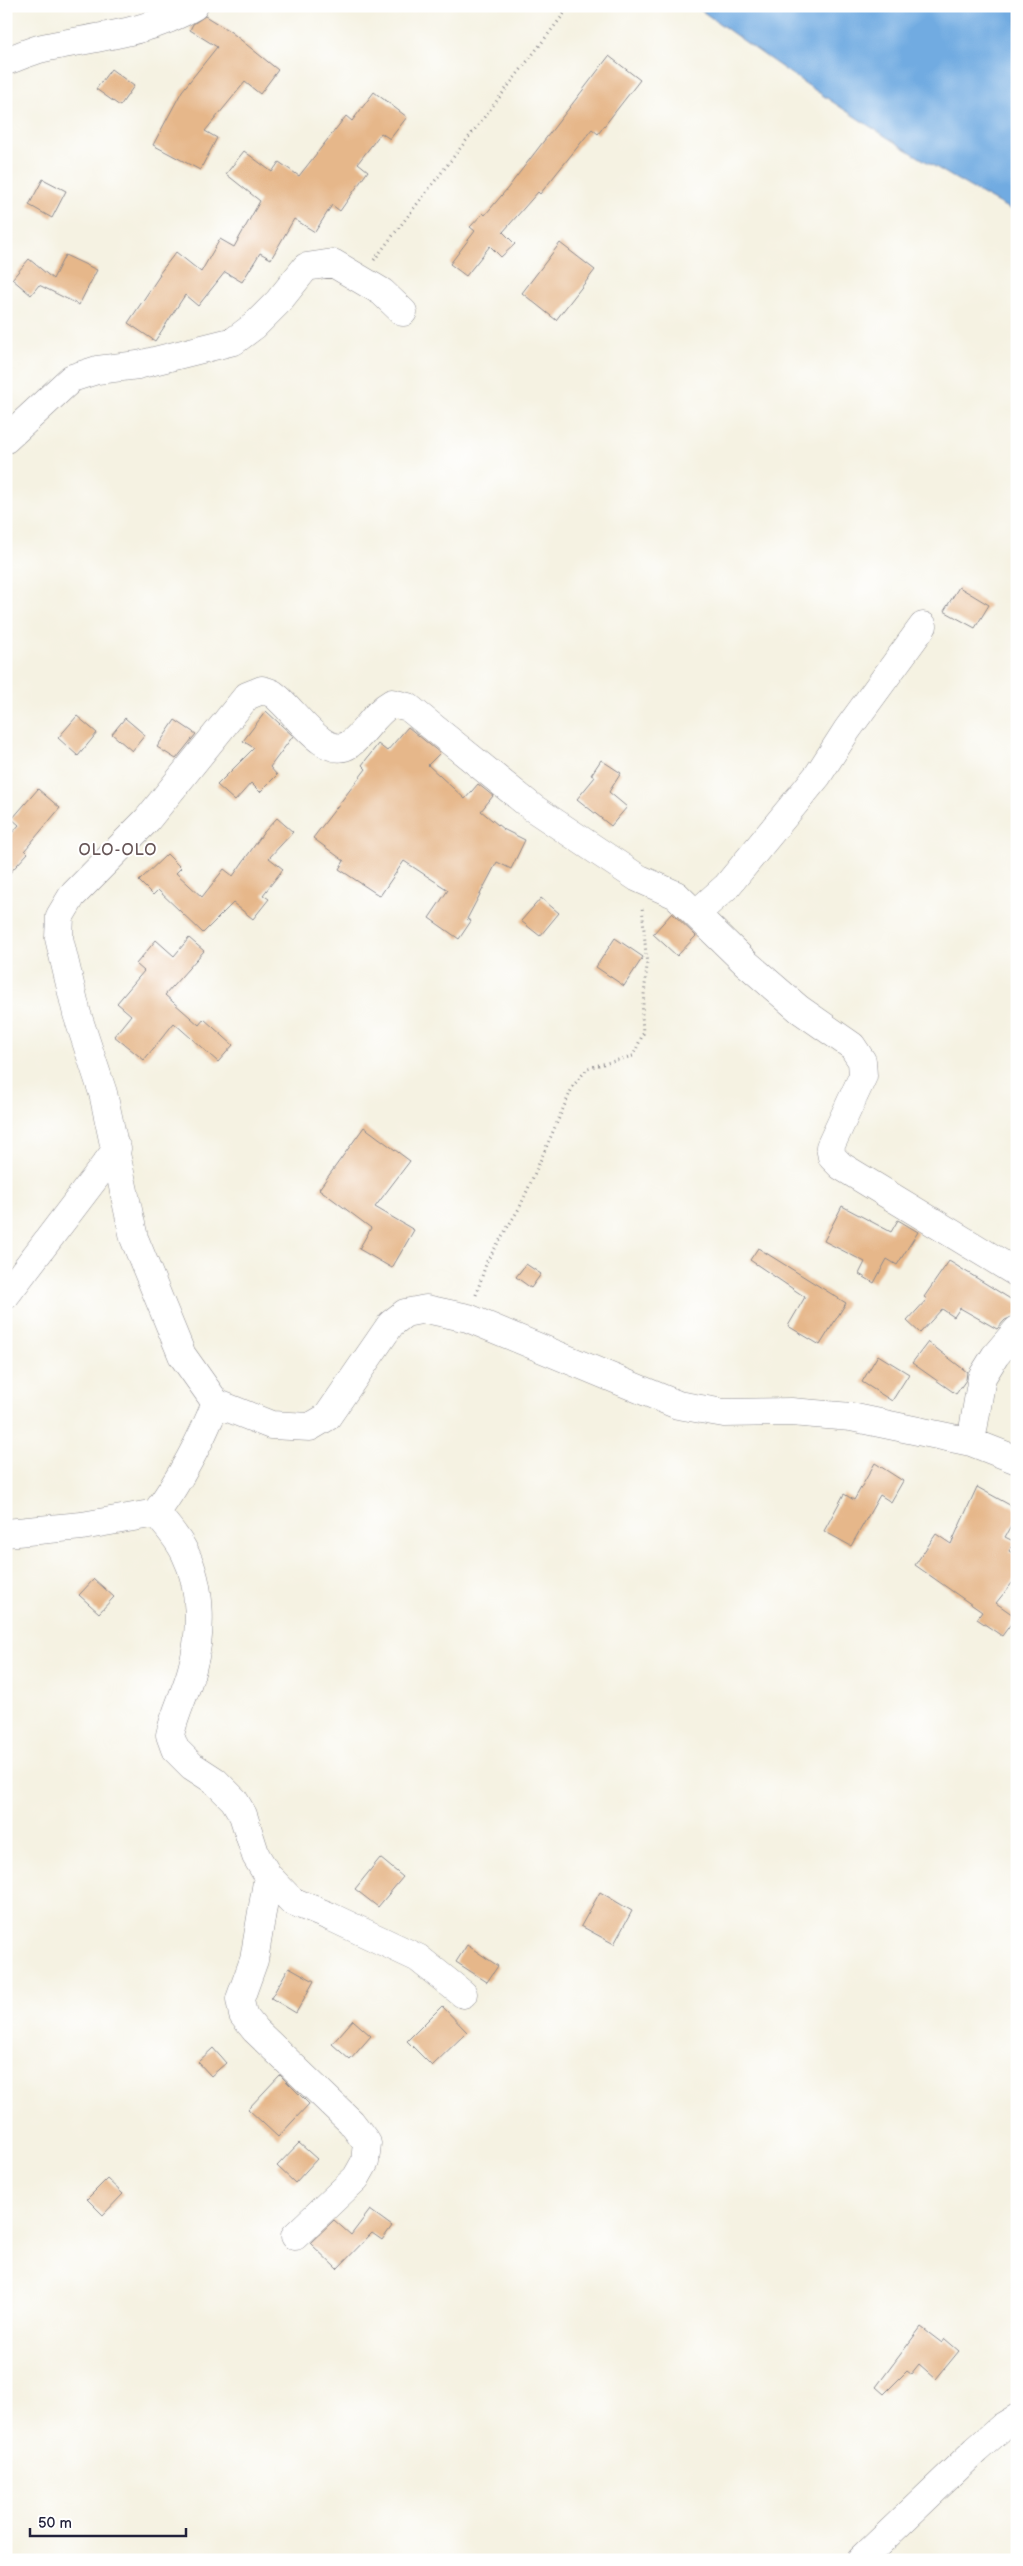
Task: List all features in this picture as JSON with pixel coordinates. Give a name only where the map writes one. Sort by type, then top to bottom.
[{"type":"street","points":[[6,61],[41,48],[112,36],[172,20],[194,6]]},
{"type":"street","points":[[6,439],[72,378],[97,370],[138,365],[234,341],[254,326],[278,302],[306,267],[333,263],[382,292],[404,312]]},
{"type":"street","points":[[697,914],[727,886],[818,774],[923,626]]},
{"type":"street","points":[[1017,1273],[841,1166],[832,1158],[830,1147],[863,1076],[862,1061],[852,1046],[799,1009],[746,963],[676,895],[638,878],[534,808],[408,707],[392,703],[383,708],[350,744],[342,747],[332,747],[320,740],[273,694],[262,690],[247,696],[147,820],[72,896],[60,916],[59,938],[77,1014],[103,1093],[117,1149],[134,1238],[182,1354],[216,1403],[271,1425],[310,1427],[327,1417],[391,1324],[405,1313],[426,1308],[468,1318],[678,1405],[724,1413],[792,1412],[851,1417],[971,1442],[1017,1460]]},
{"type":"street","points":[[6,1295],[117,1149]]},
{"type":"street","points":[[971,1442],[982,1378],[995,1356],[1017,1330]]},
{"type":"street","points":[[6,1533],[82,1526],[156,1513],[179,1481],[205,1431],[216,1403]]},
{"type":"street","points":[[156,1513],[185,1553],[194,1576],[199,1613],[197,1648],[192,1670],[173,1721],[170,1735],[175,1749],[192,1766],[215,1781],[234,1800],[243,1815],[256,1856],[268,1876],[292,1902],[332,1917],[418,1958],[463,1994]]},
{"type":"street","points":[[268,1876],[254,1960],[240,1999],[243,2015],[255,2030],[351,2122],[367,2143],[365,2162],[356,2178],[296,2236]]},
{"type":"street","points":[[861,2560],[976,2450],[1002,2427],[1017,2418]]},
{"type":"path","points":[[359,280],[570,6]]},
{"type":"path","points":[[468,1318],[487,1261],[520,1207],[573,1086],[588,1068],[633,1056],[643,1034],[642,1014],[647,966],[638,878]]},
{"type":"water","points":[[695,6],[1017,6],[1017,213],[893,141],[773,62]]},
{"type":"building","points":[[205,16],[231,32],[278,70],[260,94],[245,82],[205,131],[217,138],[200,170],[153,145],[182,91],[217,47],[190,30],[193,24]]},
{"type":"building","points":[[609,56],[640,80],[598,134],[592,129],[540,194],[538,192],[503,232],[515,244],[501,257],[490,246],[466,276],[450,264],[475,231],[470,227],[483,213],[485,215],[507,189]]},
{"type":"building","points":[[111,69],[134,86],[120,106],[96,89]]},
{"type":"building","points":[[374,92],[407,117],[390,139],[381,133],[358,163],[368,171],[340,211],[332,205],[315,232],[294,219],[271,259],[260,253],[242,282],[225,272],[198,306],[185,295],[155,341],[128,323],[159,274],[176,252],[201,272],[220,239],[234,247],[260,201],[226,174],[244,151],[272,172],[279,162],[299,176],[346,116],[352,121]]},
{"type":"building","points":[[43,179],[66,191],[52,218],[29,205]]},
{"type":"building","points":[[560,243],[595,270],[556,320],[522,293]]},
{"type":"building","points":[[65,255],[97,270],[79,305],[39,285],[31,295],[12,279],[29,259],[53,279]]},
{"type":"building","points":[[959,587],[989,605],[975,628],[944,611]]},
{"type":"building","points":[[266,711],[293,736],[270,767],[277,775],[260,792],[251,783],[235,801],[217,785],[254,748],[243,741]]},
{"type":"building","points":[[77,716],[97,733],[78,756],[58,738]]},
{"type":"building","points":[[125,718],[145,735],[132,751],[112,734]]},
{"type":"building","points":[[175,720],[196,734],[176,759],[157,747]]},
{"type":"building","points":[[408,727],[440,753],[428,765],[465,799],[478,784],[493,796],[481,811],[503,829],[525,840],[511,869],[497,862],[467,919],[471,921],[459,939],[429,918],[448,890],[404,861],[380,896],[339,869],[344,861],[313,838],[366,769],[362,765],[378,744],[387,751]]},
{"type":"building","points":[[601,760],[621,773],[609,792],[627,807],[611,826],[577,799],[595,777],[591,775]]},
{"type":"building","points":[[38,789],[60,808],[25,850],[28,853],[6,877],[6,840],[19,825],[12,819]]},
{"type":"building","points":[[277,818],[293,832],[269,858],[283,869],[263,895],[269,899],[253,919],[233,903],[203,933],[158,890],[153,895],[139,881],[167,854],[181,868],[176,873],[202,897],[224,869],[233,876],[264,832]]},
{"type":"building","points":[[541,898],[559,913],[540,936],[521,921]]},
{"type":"building","points":[[672,913],[696,936],[677,956],[653,934]]},
{"type":"building","points":[[189,938],[204,951],[165,995],[199,1025],[204,1019],[233,1045],[218,1062],[174,1023],[144,1060],[114,1036],[131,1015],[117,1003],[144,971],[136,964],[156,940],[174,956]]},
{"type":"building","points":[[615,938],[643,957],[624,986],[596,967]]},
{"type":"building","points":[[364,1127],[410,1161],[375,1207],[414,1230],[392,1268],[359,1249],[371,1228],[319,1189]]},
{"type":"building","points":[[842,1206],[891,1232],[898,1220],[918,1232],[897,1265],[887,1259],[874,1283],[859,1274],[865,1262],[824,1241]]},
{"type":"building","points":[[758,1248],[846,1303],[820,1345],[788,1326],[805,1297],[750,1260]]},
{"type":"building","points":[[949,1261],[1017,1303],[1017,1315],[1005,1320],[997,1329],[960,1308],[954,1317],[942,1309],[920,1333],[907,1321],[927,1299],[924,1297]]},
{"type":"building","points":[[526,1264],[541,1274],[531,1288],[516,1277]]},
{"type":"building","points":[[928,1342],[967,1372],[966,1380],[956,1394],[912,1363]]},
{"type":"building","points":[[878,1355],[909,1374],[892,1401],[862,1382]]},
{"type":"building","points":[[875,1463],[903,1481],[891,1502],[880,1495],[851,1546],[824,1531],[844,1494],[854,1500]]},
{"type":"building","points":[[977,1487],[1017,1509],[1017,1516],[1005,1537],[1015,1542],[1009,1551],[1017,1556],[1017,1577],[996,1603],[1016,1617],[1002,1636],[977,1619],[982,1612],[915,1565],[936,1534],[951,1544]]},
{"type":"building","points":[[94,1579],[114,1597],[99,1613],[79,1595]]},
{"type":"building","points":[[380,1858],[403,1877],[378,1907],[355,1889]]},
{"type":"building","points":[[600,1892],[632,1911],[614,1944],[581,1926]]},
{"type":"building","points":[[467,1945],[498,1966],[487,1982],[456,1962]]},
{"type":"building","points":[[289,1967],[314,1981],[296,2013],[271,1998]]},
{"type":"building","points":[[442,2006],[467,2032],[432,2066],[407,2041]]},
{"type":"building","points":[[353,2020],[371,2036],[350,2060],[332,2044]]},
{"type":"building","points":[[213,2048],[226,2063],[211,2076],[198,2062]]},
{"type":"building","points":[[280,2075],[309,2104],[278,2137],[248,2109]]},
{"type":"building","points":[[299,2143],[317,2159],[295,2183],[277,2166]]},
{"type":"building","points":[[107,2179],[123,2194],[103,2215],[87,2199]]},
{"type":"building","points":[[370,2210],[392,2226],[382,2240],[372,2233],[337,2269],[310,2243],[334,2220],[351,2235]]},
{"type":"building","points":[[921,2327],[942,2343],[945,2339],[959,2351],[936,2379],[919,2364],[911,2374],[907,2371],[884,2394],[876,2387]]},
{"type":"district","name":"OLO-OLO","points":[[118,849]]}]
